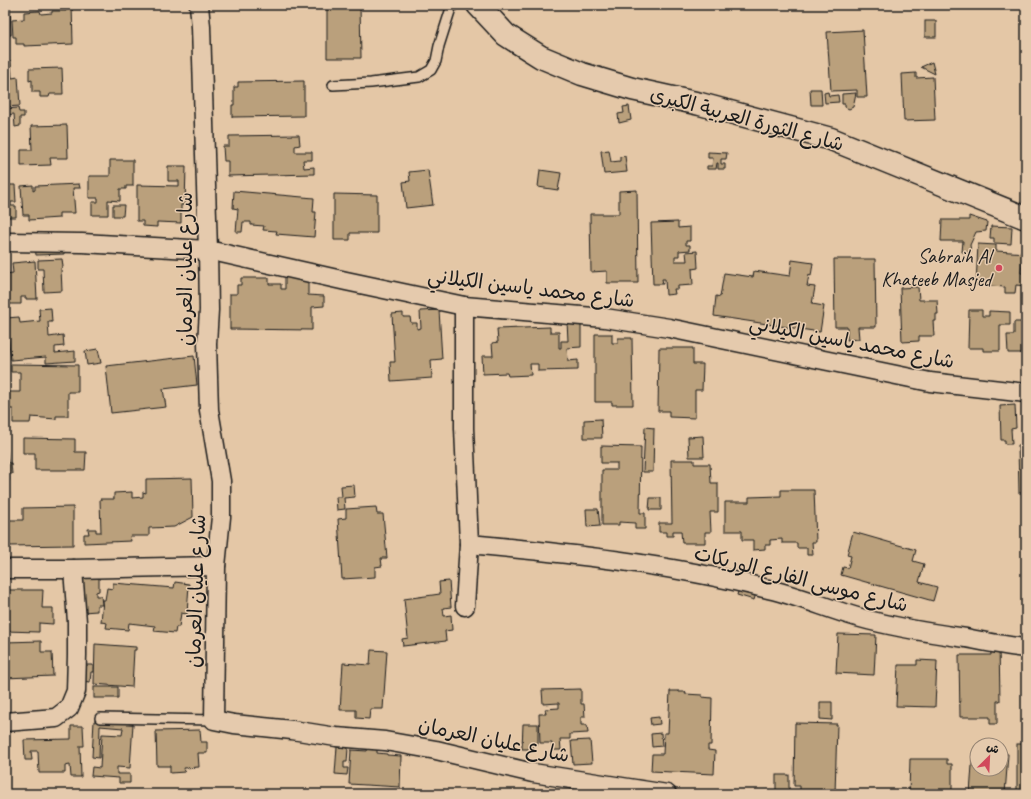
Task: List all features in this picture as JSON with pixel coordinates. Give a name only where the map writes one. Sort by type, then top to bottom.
[{"type":"street","name":"شارع عليان العرمان","points":[[199,5],[208,250],[209,310],[207,344],[209,410],[221,481],[221,517],[216,566],[214,720],[234,724],[292,730],[336,737],[392,742],[436,750],[533,773],[667,794]]},
{"type":"street","name":"شارع الثورة العربية الكبرى","points":[[478,5],[506,35],[541,57],[582,74],[632,89],[700,104],[831,139],[1026,218]]},
{"type":"street","name":"شارع محمد ياسين الكيلاني","points":[[5,242],[82,243],[208,250],[346,282],[464,306],[605,318],[669,328],[930,382],[1026,393]]},
{"type":"street","points":[[464,306],[464,428],[469,544],[466,606]]},
{"type":"street","name":"شارع موسى الفارع الوريكات","points":[[469,544],[509,547],[627,562],[704,575],[766,588],[857,617],[886,624],[1026,648]]},
{"type":"street","points":[[5,568],[73,569],[216,566]]},
{"type":"street","points":[[5,722],[56,718],[69,708],[76,691],[77,622],[73,569]]},
{"type":"lane","points":[[333,85],[371,83],[426,75],[436,61],[439,46],[452,5]]},
{"type":"lane","points":[[100,718],[214,720]]},
{"type":"building","points":[[5,5],[10,5],[11,35],[5,35]]},
{"type":"building","points":[[65,5],[72,5],[73,44],[24,46],[24,44],[16,44],[16,37],[13,37],[12,20],[24,19],[24,12],[40,11],[41,14],[52,13],[52,11],[66,11]]},
{"type":"building","points":[[327,5],[360,5],[361,58],[327,58]]},
{"type":"building","points":[[925,21],[936,21],[936,37],[925,37]]},
{"type":"building","points":[[863,30],[867,97],[857,97],[857,90],[831,91],[827,32]]},
{"type":"building","points":[[5,61],[11,61],[12,78],[18,77],[20,106],[5,107]]},
{"type":"building","points":[[932,62],[935,74],[921,67]]},
{"type":"building","points":[[62,68],[63,94],[50,94],[49,97],[40,97],[40,92],[32,92],[32,80],[29,81],[29,69]]},
{"type":"building","points":[[916,73],[916,78],[933,77],[935,120],[904,121],[902,74]]},
{"type":"building","points":[[304,81],[304,116],[232,117],[234,87],[238,87],[238,82]]},
{"type":"building","points":[[810,89],[821,89],[822,105],[811,105]]},
{"type":"building","points":[[828,92],[829,96],[838,95],[839,102],[825,103],[824,93]]},
{"type":"building","points":[[856,93],[853,107],[849,109],[845,107],[845,104],[842,104],[842,94]]},
{"type":"building","points":[[629,106],[631,120],[619,123],[618,114],[624,113],[623,107]]},
{"type":"building","points":[[18,108],[19,112],[24,112],[24,117],[20,117],[20,126],[15,127],[14,114],[5,115],[5,109]]},
{"type":"building","points":[[5,119],[6,151],[8,151],[9,165],[5,165]]},
{"type":"building","points":[[67,125],[68,158],[50,158],[51,165],[21,166],[21,150],[32,150],[31,126]]},
{"type":"building","points":[[299,135],[300,145],[295,146],[295,152],[312,152],[312,160],[303,160],[304,168],[314,167],[314,174],[228,176],[228,161],[224,161],[223,146],[229,146],[229,136]]},
{"type":"building","points":[[609,150],[611,162],[620,161],[620,157],[625,156],[627,172],[604,174],[601,151]]},
{"type":"building","points":[[708,152],[727,153],[726,159],[721,159],[721,164],[725,164],[725,169],[718,169],[717,163],[716,169],[707,169],[707,166],[712,166],[713,158],[708,158]]},
{"type":"building","points":[[110,160],[133,160],[133,186],[126,186],[126,189],[120,189],[120,201],[108,200],[108,215],[92,215],[92,202],[98,202],[98,198],[89,198],[89,176],[110,176]]},
{"type":"building","points":[[168,166],[186,166],[185,205],[181,205],[181,223],[157,222],[157,227],[143,226],[143,221],[137,221],[137,185],[179,186],[179,181],[168,181]]},
{"type":"building","points":[[428,170],[433,205],[406,208],[403,182],[410,181],[409,172]]},
{"type":"building","points":[[540,170],[561,173],[558,190],[538,187]]},
{"type":"building","points":[[79,184],[80,188],[73,188],[75,213],[59,213],[59,218],[29,220],[29,215],[23,215],[21,186],[33,185],[33,191],[35,190],[35,186]]},
{"type":"building","points":[[5,185],[15,185],[16,202],[11,202],[11,206],[16,206],[16,217],[7,217],[7,222],[5,222]]},
{"type":"building","points":[[637,190],[638,283],[607,283],[607,271],[591,272],[590,214],[619,214],[619,191]]},
{"type":"building","points":[[234,191],[314,198],[313,212],[316,212],[314,237],[276,234],[277,231],[263,230],[264,226],[251,225],[251,222],[243,222],[242,232],[236,232],[238,209],[233,208]]},
{"type":"building","points":[[334,194],[377,195],[377,233],[350,233],[350,240],[334,240]]},
{"type":"building","points":[[113,205],[124,205],[123,216],[113,216]]},
{"type":"building","points":[[969,216],[987,222],[986,231],[976,232],[970,245],[971,252],[962,252],[963,241],[941,241],[942,220],[969,220]]},
{"type":"building","points":[[678,222],[678,228],[690,227],[690,241],[686,241],[686,245],[690,245],[690,250],[679,251],[679,256],[675,256],[675,261],[687,261],[686,252],[697,251],[698,268],[692,269],[693,285],[678,286],[678,289],[674,289],[675,294],[666,295],[665,279],[662,279],[663,284],[653,284],[651,223]]},
{"type":"building","points":[[991,226],[1012,227],[1011,244],[994,243],[994,238],[990,238]]},
{"type":"building","name":"Sabraih Al Khateeb Masjed","points":[[978,244],[996,245],[996,251],[1026,253],[1026,262],[1022,262],[1021,273],[1026,273],[1026,286],[1016,285],[1015,293],[1005,293],[1005,287],[976,285]]},
{"type":"building","points":[[35,246],[64,248],[64,254],[36,255]]},
{"type":"building","points":[[62,259],[62,291],[44,292],[43,269],[38,269],[38,260]]},
{"type":"building","points":[[834,259],[875,259],[876,327],[858,327],[859,339],[847,340],[847,327],[835,327]]},
{"type":"building","points":[[792,260],[813,263],[811,276],[809,275],[807,286],[815,287],[812,304],[824,306],[820,332],[714,316],[716,296],[720,297],[724,273],[753,277],[754,271],[790,276]]},
{"type":"building","points":[[35,261],[37,299],[26,299],[26,297],[21,297],[21,304],[5,304],[5,274],[13,273],[12,263]]},
{"type":"building","points":[[285,276],[308,277],[308,295],[324,296],[324,306],[312,307],[312,330],[230,329],[230,294],[237,294],[237,285],[241,285],[241,278],[269,278],[269,284],[281,284],[281,289],[285,289]]},
{"type":"building","points":[[918,287],[919,300],[937,300],[938,314],[936,314],[936,321],[933,321],[934,336],[919,336],[919,341],[902,342],[900,288]]},
{"type":"building","points":[[51,308],[52,322],[48,322],[49,337],[63,335],[64,346],[55,347],[55,353],[75,351],[75,361],[46,363],[46,357],[11,360],[6,318],[19,317],[20,323],[40,321],[39,309]]},
{"type":"building","points":[[439,310],[442,359],[431,360],[432,378],[391,381],[390,362],[395,362],[392,314],[403,313],[403,317],[410,317],[411,323],[417,323],[417,329],[421,328],[420,311]]},
{"type":"building","points":[[969,310],[982,310],[982,316],[989,316],[989,311],[1010,312],[1010,325],[1000,325],[1000,351],[983,351],[983,348],[968,348]]},
{"type":"building","points":[[567,321],[581,321],[581,347],[567,348],[568,361],[578,360],[578,370],[538,371],[538,364],[530,364],[531,375],[508,376],[507,373],[483,374],[482,356],[493,356],[492,343],[498,342],[497,329],[550,327],[550,332],[559,332],[559,348],[561,348],[561,341],[568,341]]},
{"type":"building","points":[[1014,322],[1026,322],[1026,353],[1008,353],[1007,335],[1014,335]]},
{"type":"building","points":[[595,334],[612,334],[612,343],[618,343],[618,338],[632,338],[633,405],[612,405],[612,402],[595,402]]},
{"type":"building","points":[[659,348],[693,348],[693,364],[703,364],[702,390],[695,390],[695,418],[669,417],[669,411],[658,411]]},
{"type":"building","points":[[98,349],[101,363],[87,365],[85,351]]},
{"type":"building","points":[[194,356],[197,385],[163,389],[166,407],[111,413],[106,366]]},
{"type":"building","points":[[11,364],[78,365],[78,392],[68,392],[68,416],[56,416],[56,419],[31,417],[30,423],[13,423],[13,409],[7,409],[7,392],[20,392],[20,372],[11,372]]},
{"type":"building","points":[[1015,405],[1016,428],[1011,429],[1012,444],[1005,444],[1005,440],[1001,440],[1000,406]]},
{"type":"building","points":[[601,419],[602,438],[584,438],[584,420]]},
{"type":"building","points":[[645,427],[654,428],[653,472],[643,472]]},
{"type":"building","points":[[703,436],[704,457],[689,457],[688,437]]},
{"type":"building","points":[[23,438],[75,439],[75,452],[86,452],[85,470],[35,470],[35,453],[23,453]]},
{"type":"building","points":[[1018,445],[1026,445],[1026,493],[1019,493]]},
{"type":"building","points":[[5,446],[8,463],[11,463],[12,474],[9,474],[9,481],[5,481]]},
{"type":"building","points":[[601,446],[641,447],[640,513],[645,513],[645,529],[635,529],[635,523],[619,522],[619,525],[602,525],[602,470],[617,470],[617,463],[601,463]]},
{"type":"building","points":[[671,460],[694,460],[694,464],[710,464],[711,483],[718,483],[718,512],[710,512],[711,532],[705,532],[705,543],[682,543],[681,531],[673,531],[673,536],[666,536],[666,532],[659,532],[659,523],[672,523]]},
{"type":"building","points":[[192,478],[193,517],[174,527],[149,528],[149,536],[130,536],[131,541],[84,543],[84,534],[89,534],[88,529],[96,529],[96,532],[101,532],[100,499],[114,499],[114,493],[132,492],[132,498],[143,497],[143,492],[146,493],[146,479]]},
{"type":"building","points":[[354,485],[355,497],[344,498],[345,509],[337,510],[336,497],[342,497],[341,486]]},
{"type":"building","points":[[781,490],[814,490],[816,542],[812,542],[813,555],[807,555],[807,548],[797,548],[797,543],[782,543],[782,539],[770,540],[770,545],[765,545],[765,549],[753,550],[753,540],[742,540],[742,531],[725,531],[725,502],[749,502],[749,497],[781,496]]},
{"type":"building","points":[[650,498],[661,498],[661,510],[649,510]]},
{"type":"building","points":[[73,507],[73,545],[8,546],[7,520],[23,520],[23,508]]},
{"type":"building","points":[[376,507],[377,514],[383,514],[387,558],[381,558],[382,566],[375,567],[375,577],[342,579],[338,519],[346,518],[346,509]]},
{"type":"building","points":[[586,509],[598,509],[600,526],[587,527]]},
{"type":"building","points":[[853,532],[916,550],[913,561],[924,564],[919,582],[937,587],[933,601],[841,575],[843,567],[848,568],[851,556],[847,555]]},
{"type":"building","points":[[99,577],[99,591],[96,592],[96,596],[101,596],[102,605],[97,605],[97,611],[83,612],[81,578]]},
{"type":"building","points":[[449,581],[451,607],[443,608],[444,616],[451,615],[452,630],[445,631],[446,641],[403,646],[402,639],[408,638],[404,599],[440,594],[439,582]]},
{"type":"building","points":[[175,582],[189,584],[187,614],[181,613],[179,627],[176,627],[175,633],[154,631],[155,626],[129,623],[128,630],[106,628],[107,623],[101,622],[103,600],[105,600],[107,588],[113,589],[113,583],[174,588]]},
{"type":"building","points":[[740,585],[757,590],[754,600],[737,595]]},
{"type":"building","points":[[5,590],[43,590],[42,608],[53,608],[53,624],[39,623],[39,632],[5,631]]},
{"type":"building","points":[[838,634],[876,635],[874,675],[836,673]]},
{"type":"building","points":[[41,641],[41,652],[52,652],[53,676],[5,678],[5,642]]},
{"type":"building","points":[[95,644],[136,647],[136,650],[134,650],[132,687],[94,684]]},
{"type":"building","points":[[990,645],[999,645],[1000,701],[997,701],[997,724],[990,724],[990,717],[960,717],[959,655],[991,655]]},
{"type":"building","points":[[371,650],[387,651],[383,709],[370,709],[369,719],[356,718],[356,710],[340,710],[343,663],[370,665]]},
{"type":"building","points":[[917,660],[937,661],[935,707],[896,706],[898,665],[917,665]]},
{"type":"building","points":[[84,665],[93,665],[93,672],[91,672],[90,682],[82,681]]},
{"type":"building","points":[[94,687],[118,687],[118,698],[94,698]]},
{"type":"building","points":[[581,689],[581,704],[584,704],[585,717],[581,717],[581,725],[587,725],[588,733],[570,734],[570,739],[560,739],[561,750],[552,750],[552,743],[540,743],[539,714],[546,714],[545,709],[559,708],[559,703],[543,704],[542,690]]},
{"type":"building","points":[[670,691],[686,692],[685,694],[702,695],[702,697],[712,698],[711,745],[708,745],[708,750],[715,751],[714,774],[651,771],[652,754],[663,754],[664,733],[668,733]]},
{"type":"building","points":[[820,702],[832,702],[832,720],[820,719]]},
{"type":"building","points":[[659,717],[660,724],[651,725],[650,718]]},
{"type":"building","points":[[94,721],[133,724],[130,768],[117,767],[117,774],[130,774],[130,783],[119,783],[119,778],[91,776],[92,767],[100,768],[102,734],[122,735],[123,728],[100,726],[99,758],[92,757]]},
{"type":"building","points":[[795,723],[837,724],[835,794],[800,794],[800,786],[794,786]]},
{"type":"building","points":[[523,724],[538,724],[538,744],[533,743],[533,749],[522,749]]},
{"type":"building","points":[[71,726],[83,726],[84,746],[80,746],[81,777],[71,777],[70,765],[65,766],[65,773],[39,773],[38,751],[31,751],[32,760],[25,760],[24,740],[71,739]]},
{"type":"building","points":[[200,730],[201,742],[207,742],[207,753],[198,753],[199,767],[184,768],[185,772],[170,773],[170,766],[157,766],[156,731]]},
{"type":"building","points":[[661,733],[662,746],[652,747],[651,734]]},
{"type":"building","points":[[590,740],[592,763],[573,764],[571,741]]},
{"type":"building","points":[[1017,744],[1026,744],[1026,794],[1017,794]]},
{"type":"building","points":[[337,747],[348,748],[347,762],[344,762],[344,768],[348,768],[347,775],[335,774]]},
{"type":"building","points":[[368,748],[377,748],[377,753],[401,756],[400,787],[349,784],[351,750],[367,751]]},
{"type":"building","points":[[910,759],[947,759],[947,764],[952,764],[952,792],[949,792],[949,794],[909,794]]},
{"type":"building","points":[[776,775],[789,775],[789,792],[776,792]]},
{"type":"building","points":[[971,777],[1006,777],[1005,794],[970,794]]},
{"type":"place","name":"Sabraih Al Khateeb Masjed","points":[[999,268]]}]
